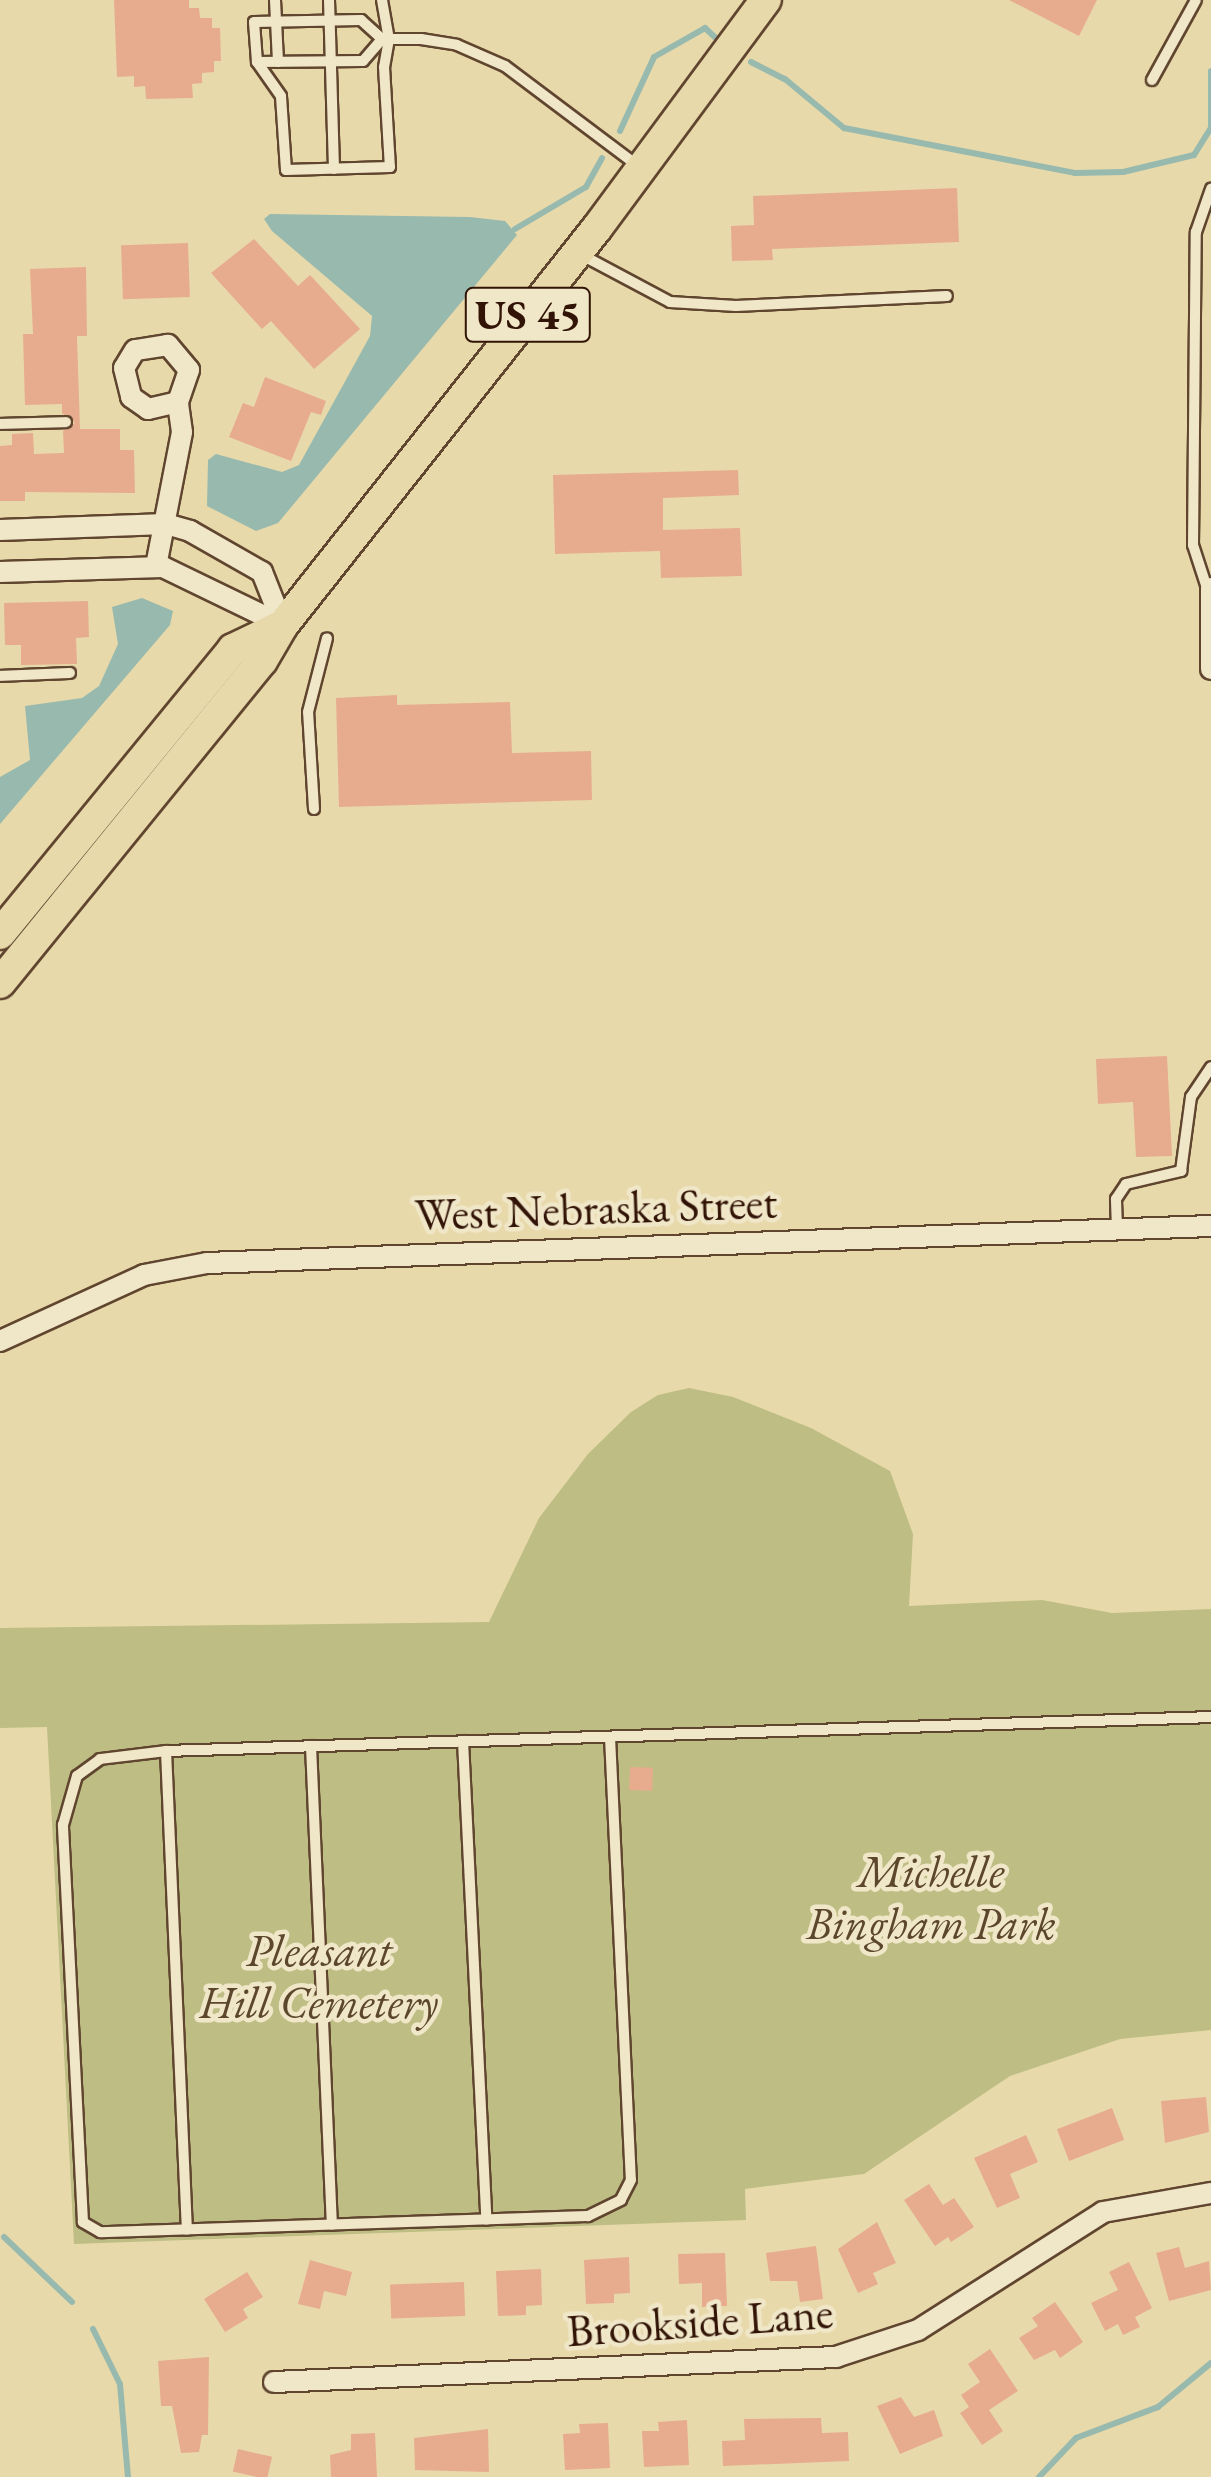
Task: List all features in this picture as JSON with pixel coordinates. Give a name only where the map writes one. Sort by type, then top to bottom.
[{"type":"main road","name":"US 45","points":[[0,984],[262,661],[283,624],[578,253],[766,0]]},
{"type":"main road","name":"US 45","points":[[0,934],[234,650],[283,624]]},
{"type":"street","points":[[156,566],[182,432],[178,402]]},
{"type":"street","points":[[0,530],[166,524],[262,572],[283,624]]},
{"type":"street","points":[[0,572],[156,566],[192,576],[283,624]]},
{"type":"street","points":[[1209,588],[1211,668]]},
{"type":"street","name":"West Nebraska Street","points":[[0,1342],[127,1281],[207,1263],[1211,1226]]},
{"type":"street","name":"Brookside Lane","points":[[274,2382],[836,2357],[918,2330],[1102,2212],[1211,2193]]},
{"type":"lane","points":[[275,0],[278,62]]},
{"type":"lane","points":[[329,0],[334,169]]},
{"type":"lane","points":[[382,0],[386,39],[390,167],[286,170],[281,96],[257,62],[254,22],[361,20],[386,39],[457,45],[504,66],[642,169]]},
{"type":"lane","points":[[1152,80],[1196,0]]},
{"type":"lane","points":[[257,62],[363,62],[386,39]]},
{"type":"lane","points":[[1209,588],[1194,545],[1195,272],[1196,232],[1211,189]]},
{"type":"lane","points":[[578,253],[670,302],[736,306],[947,296]]},
{"type":"lane","points":[[0,424],[66,422]]},
{"type":"lane","points":[[314,809],[308,712],[327,638]]},
{"type":"lane","points":[[0,676],[70,673]]},
{"type":"lane","points":[[1117,1230],[1119,1191],[1171,1177],[1186,1163],[1191,1097],[1211,1067]]},
{"type":"lane","points":[[610,1737],[631,2180],[621,2200],[602,2213],[486,2219],[100,2232],[83,2222],[63,1825],[70,1789],[87,1766],[117,1755],[166,1752],[1211,1716]]},
{"type":"lane","points":[[464,1742],[486,2219]]},
{"type":"lane","points":[[311,1746],[332,2224]]},
{"type":"lane","points":[[166,1752],[187,2230]]},
{"type":"green space","points":[[689,1388],[733,1397],[811,1428],[890,1471],[913,1534],[909,1606],[1042,1600],[1112,1613],[1211,1609],[1211,2030],[1120,2039],[1010,2076],[864,2174],[745,2189],[746,2220],[74,2244],[47,1727],[0,1728],[0,1628],[489,1622],[539,1518],[588,1454],[631,1412],[658,1395]]},
{"type":"water","points":[[270,214],[470,217],[505,221],[517,235],[278,523],[256,531],[207,506],[208,460],[216,454],[282,472],[299,465],[370,336],[372,316],[272,231],[264,219]]},
{"type":"water","points":[[142,598],[173,611],[170,625],[0,824],[0,777],[30,760],[25,706],[82,698],[99,686],[118,644],[112,607]]},
{"type":"building","points":[[114,0],[189,0],[189,8],[199,8],[200,18],[212,18],[212,28],[220,28],[221,61],[214,61],[214,72],[202,73],[202,83],[192,84],[193,98],[146,99],[145,86],[134,87],[134,76],[117,77]]},
{"type":"building","points":[[1009,0],[1097,0],[1079,36]]},
{"type":"building","points":[[957,188],[959,242],[772,249],[773,260],[732,261],[731,226],[754,225],[753,196]]},
{"type":"building","points":[[254,239],[298,286],[310,275],[360,329],[314,369],[271,321],[262,329],[211,273]]},
{"type":"building","points":[[188,243],[190,297],[123,299],[121,245]]},
{"type":"building","points":[[86,267],[87,336],[77,336],[80,429],[120,429],[120,450],[134,450],[135,493],[25,492],[25,501],[0,501],[0,446],[12,445],[12,434],[33,433],[34,454],[64,453],[63,431],[75,423],[62,413],[62,404],[25,405],[23,334],[33,334],[30,269]]},
{"type":"building","points":[[265,377],[326,401],[321,415],[311,412],[291,461],[229,437],[243,403],[254,407]]},
{"type":"building","points":[[738,470],[739,495],[663,498],[663,530],[740,528],[742,576],[661,578],[660,551],[555,554],[553,475]]},
{"type":"building","points":[[88,601],[89,637],[76,638],[77,664],[21,665],[21,645],[5,645],[4,603]]},
{"type":"building","points":[[397,695],[397,705],[510,702],[512,753],[591,751],[592,800],[339,807],[336,698]]},
{"type":"building","points":[[1167,1056],[1172,1156],[1136,1157],[1133,1102],[1098,1104],[1096,1059]]},
{"type":"building","points":[[630,1767],[653,1768],[652,1791],[629,1790]]},
{"type":"building","points":[[1206,2097],[1209,2132],[1165,2143],[1161,2101]]},
{"type":"building","points":[[1112,2108],[1124,2140],[1069,2161],[1057,2129]]},
{"type":"building","points":[[1026,2135],[1038,2162],[1010,2174],[1020,2198],[997,2208],[974,2158]]},
{"type":"building","points":[[929,2184],[943,2205],[954,2198],[974,2227],[951,2242],[948,2237],[935,2246],[904,2200]]},
{"type":"building","points":[[877,2222],[896,2263],[873,2273],[878,2284],[858,2293],[838,2249]]},
{"type":"building","points":[[816,2246],[823,2299],[800,2302],[797,2281],[770,2281],[766,2253]]},
{"type":"building","points":[[1179,2247],[1185,2268],[1209,2261],[1211,2290],[1169,2301],[1156,2253]]},
{"type":"building","points":[[725,2253],[727,2306],[702,2307],[702,2283],[679,2284],[678,2254]]},
{"type":"building","points":[[629,2257],[630,2293],[614,2294],[614,2303],[586,2304],[584,2260]]},
{"type":"building","points":[[310,2260],[352,2272],[346,2296],[324,2291],[320,2309],[298,2304]]},
{"type":"building","points":[[1129,2262],[1152,2308],[1135,2317],[1140,2327],[1123,2335],[1118,2324],[1105,2331],[1091,2303],[1118,2290],[1109,2272]]},
{"type":"building","points":[[541,2269],[542,2305],[526,2306],[526,2315],[498,2316],[496,2271]]},
{"type":"building","points":[[247,2272],[263,2297],[243,2309],[248,2318],[225,2332],[204,2299]]},
{"type":"building","points":[[464,2282],[465,2316],[391,2319],[390,2285]]},
{"type":"building","points":[[1055,2302],[1083,2342],[1060,2358],[1055,2350],[1034,2360],[1019,2338],[1038,2326],[1032,2318]]},
{"type":"building","points":[[990,2349],[1018,2391],[989,2410],[1003,2431],[982,2445],[960,2413],[969,2407],[961,2395],[980,2382],[968,2364]]},
{"type":"building","points":[[209,2357],[208,2435],[202,2435],[199,2452],[181,2453],[172,2406],[161,2406],[158,2361]]},
{"type":"building","points":[[901,2397],[914,2417],[934,2410],[943,2436],[900,2454],[877,2406]]},
{"type":"building","points":[[821,2418],[822,2433],[848,2432],[849,2461],[723,2466],[722,2441],[745,2440],[744,2419]]},
{"type":"building","points":[[687,2420],[689,2465],[644,2467],[642,2431],[659,2431],[658,2422]]},
{"type":"building","points":[[608,2423],[610,2468],[565,2470],[563,2434],[580,2433],[579,2424]]},
{"type":"building","points":[[488,2429],[489,2472],[415,2470],[414,2438]]},
{"type":"building","points":[[375,2433],[377,2477],[331,2477],[330,2455],[351,2450],[351,2434]]},
{"type":"building","points":[[238,2449],[272,2457],[267,2477],[233,2471]]},
{"type":"waterway","points":[[620,131],[654,57],[705,28],[718,40]]},
{"type":"waterway","points":[[751,62],[785,79],[844,128],[1075,173],[1123,172],[1194,155],[1211,128],[1211,71]]},
{"type":"waterway","points":[[515,229],[586,187],[602,158]]},
{"type":"waterway","points":[[4,2237],[72,2302]]},
{"type":"waterway","points":[[93,2329],[120,2384],[128,2477]]},
{"type":"waterway","points":[[1039,2477],[1076,2438],[1158,2407],[1211,2363]]},
{"type":"park label","name":"Michelle Bingham Park","points":[[931,1898]]},
{"type":"park label","name":"Pleasant Hill Cemetery","points":[[319,1977]]}]
